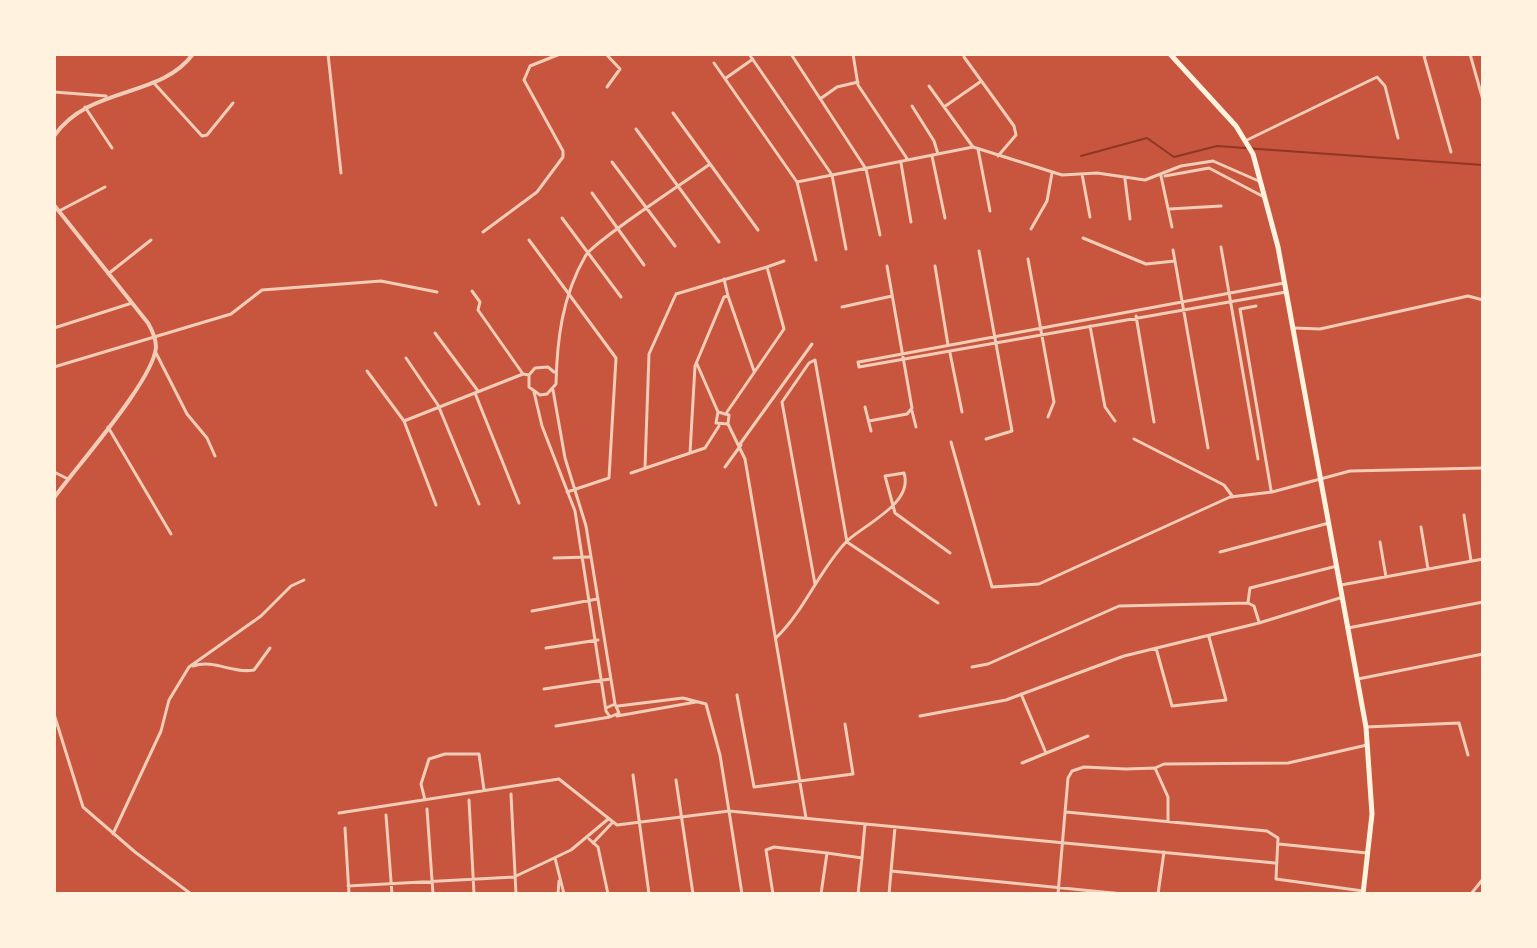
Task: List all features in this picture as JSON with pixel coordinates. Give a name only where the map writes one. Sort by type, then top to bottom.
[{"type":"main road","points":[[1170,54],[1236,126],[1263,183],[1267,199],[1294,328],[1366,727],[1372,777],[1363,892]]},
{"type":"street","points":[[54,136],[63,124],[85,107],[106,96],[153,82],[186,64],[193,54]]},
{"type":"street","points":[[328,54],[341,173]]},
{"type":"street","points":[[483,232],[537,192],[563,157],[524,80],[530,66],[560,54]]},
{"type":"street","points":[[606,54],[620,69],[607,87]]},
{"type":"street","points":[[749,54],[832,175],[846,249]]},
{"type":"street","points":[[791,54],[866,169],[880,235]]},
{"type":"street","points":[[853,54],[858,82],[908,160]]},
{"type":"street","points":[[1428,54],[1424,56],[1451,152]]},
{"type":"street","points":[[1470,54],[1483,100]]},
{"type":"street","points":[[964,57],[1016,135],[998,156]]},
{"type":"street","points":[[725,79],[753,59]]},
{"type":"street","points":[[714,63],[797,182],[816,260]]},
{"type":"street","points":[[1476,75],[1483,73]]},
{"type":"street","points":[[1245,141],[1377,77],[1385,86],[1398,138]]},
{"type":"street","points":[[153,82],[202,136],[207,135],[233,103]]},
{"type":"street","points":[[820,99],[837,87],[858,82]]},
{"type":"street","points":[[944,107],[981,82]]},
{"type":"street","points":[[929,86],[976,148],[990,211]]},
{"type":"street","points":[[54,92],[106,96]]},
{"type":"street","points":[[912,106],[934,141],[938,154]]},
{"type":"street","points":[[85,107],[112,148]]},
{"type":"street","points":[[673,113],[758,230]]},
{"type":"street","points":[[636,129],[719,242]]},
{"type":"street","points":[[797,182],[976,148],[1052,173],[1111,174],[1125,179],[1209,168],[1267,199]]},
{"type":"street","points":[[932,156],[945,218]]},
{"type":"street","points":[[1161,176],[1181,166],[1213,161],[1263,183]]},
{"type":"street","points":[[612,162],[675,246]]},
{"type":"street","points":[[901,162],[911,222]]},
{"type":"street","points":[[617,716],[591,557],[576,489],[565,458],[553,390],[560,319],[588,253],[710,164]]},
{"type":"street","points":[[1031,229],[1047,201],[1052,173]]},
{"type":"street","points":[[1082,174],[1090,217]]},
{"type":"street","points":[[1161,176],[1172,227]]},
{"type":"street","points":[[1125,179],[1130,219]]},
{"type":"street","points":[[58,212],[105,187]]},
{"type":"street","points":[[592,193],[644,265]]},
{"type":"street","points":[[54,205],[132,303],[155,338],[155,352],[131,397],[54,498]]},
{"type":"street","points":[[1169,209],[1221,206]]},
{"type":"street","points":[[562,218],[621,297]]},
{"type":"street","points":[[1083,238],[1146,264],[1175,261]]},
{"type":"street","points":[[108,274],[151,240]]},
{"type":"street","points":[[529,240],[616,358],[609,478],[567,492]]},
{"type":"street","points":[[1221,247],[1258,459]]},
{"type":"street","points":[[1173,250],[1208,448]]},
{"type":"street","points":[[979,251],[1012,431],[986,439]]},
{"type":"street","points":[[1028,259],[1054,402],[1048,417]]},
{"type":"street","points":[[645,468],[649,354],[676,294],[784,261]]},
{"type":"street","points":[[887,266],[916,427]]},
{"type":"street","points":[[935,266],[962,412]]},
{"type":"street","points":[[767,267],[784,329],[727,412],[728,424],[740,444],[807,819]]},
{"type":"street","points":[[724,279],[754,373]]},
{"type":"street","points":[[54,367],[231,314],[262,290],[381,281],[437,292]]},
{"type":"street","points":[[1183,307],[1284,283]]},
{"type":"street","points":[[472,291],[480,302],[478,310],[523,374]]},
{"type":"street","points":[[1041,332],[1089,320],[1286,292]]},
{"type":"street","points":[[690,453],[696,363],[724,297],[728,296]]},
{"type":"street","points":[[842,307],[892,296]]},
{"type":"street","points":[[1294,328],[1320,329],[1468,296],[1483,300]]},
{"type":"street","points":[[54,328],[132,303]]},
{"type":"street","points":[[1256,306],[1240,309],[1272,492]]},
{"type":"street","points":[[903,357],[858,362],[859,367],[1136,315]]},
{"type":"street","points":[[1136,315],[1154,422]]},
{"type":"street","points":[[1089,320],[1105,407],[1115,421]]},
{"type":"street","points":[[435,333],[476,392],[519,503]]},
{"type":"street","points":[[725,467],[812,344]]},
{"type":"street","points":[[155,352],[215,456]]},
{"type":"street","points":[[406,358],[439,407],[479,504]]},
{"type":"street","points":[[815,584],[782,402],[809,363],[815,360],[847,542],[938,603]]},
{"type":"street","points":[[696,363],[718,412]]},
{"type":"street","points":[[404,421],[523,374],[529,375],[541,366],[554,372]]},
{"type":"street","points":[[367,371],[404,421],[436,505]]},
{"type":"street","points":[[529,375],[529,387],[534,392],[540,395],[553,390]]},
{"type":"street","points":[[534,392],[542,426],[575,511],[606,708],[610,717]]},
{"type":"street","points":[[865,407],[871,431]]},
{"type":"street","points":[[869,421],[907,414],[912,408]]},
{"type":"street","points":[[718,412],[727,412]]},
{"type":"street","points":[[718,412],[715,417],[719,425]]},
{"type":"street","points":[[719,425],[728,424]]},
{"type":"street","points":[[631,473],[705,448],[719,425]]},
{"type":"street","points":[[108,426],[171,534]]},
{"type":"street","points":[[1134,439],[1224,485],[1233,497]]},
{"type":"street","points":[[951,442],[992,587],[1039,584],[1233,497],[1272,492],[1350,471],[1483,468]]},
{"type":"street","points":[[54,472],[68,479]]},
{"type":"street","points":[[776,638],[847,542],[891,506],[902,493],[904,473],[885,476],[891,506],[895,513],[950,553]]},
{"type":"street","points":[[1464,515],[1471,561]]},
{"type":"street","points":[[1220,552],[1329,523]]},
{"type":"street","points":[[1421,527],[1428,569]]},
{"type":"street","points":[[1380,542],[1386,577]]},
{"type":"street","points":[[554,558],[591,557]]},
{"type":"street","points":[[1341,585],[1483,559]]},
{"type":"street","points":[[1248,603],[1250,588],[1337,566]]},
{"type":"street","points":[[113,834],[161,731],[169,700],[189,667],[261,616],[291,586],[304,580]]},
{"type":"street","points":[[920,716],[1021,694],[1124,656],[1259,623],[1343,597]]},
{"type":"street","points":[[532,611],[597,599]]},
{"type":"street","points":[[1348,628],[1483,602]]},
{"type":"street","points":[[972,667],[988,664],[1119,606],[1248,603],[1254,606],[1259,623]]},
{"type":"street","points":[[1156,648],[1172,706],[1226,700],[1209,635]]},
{"type":"street","points":[[546,648],[603,639]]},
{"type":"street","points":[[189,667],[204,663],[239,671],[254,670],[270,648]]},
{"type":"street","points":[[1358,679],[1483,654]]},
{"type":"street","points":[[544,689],[610,679]]},
{"type":"street","points":[[1021,694],[1046,753]]},
{"type":"street","points":[[737,695],[754,787],[853,774],[845,724]]},
{"type":"street","points":[[606,708],[683,698],[700,700],[710,710],[742,894]]},
{"type":"street","points":[[556,726],[700,700]]},
{"type":"street","points":[[54,714],[79,799],[113,834],[191,894]]},
{"type":"street","points":[[1366,727],[1459,723],[1468,755]]},
{"type":"street","points":[[1022,763],[1088,736]]},
{"type":"street","points":[[1058,894],[1072,771],[1084,767],[1155,768],[1164,764],[1288,763],[1367,745]]},
{"type":"street","points":[[425,800],[421,784],[429,759],[445,754],[479,754],[484,790]]},
{"type":"street","points":[[1155,768],[1168,797],[1168,822]]},
{"type":"street","points":[[633,775],[649,894]]},
{"type":"street","points":[[339,813],[559,779],[612,823],[729,811],[1275,863]]},
{"type":"street","points":[[676,780],[693,894]]},
{"type":"street","points":[[511,794],[516,894]]},
{"type":"street","points":[[469,800],[474,894]]},
{"type":"street","points":[[427,809],[433,894]]},
{"type":"street","points":[[1066,812],[1275,833],[1279,844],[1276,879],[1363,892]]},
{"type":"street","points":[[386,815],[392,894]]},
{"type":"street","points":[[348,886],[514,877],[589,839],[607,820]]},
{"type":"street","points":[[593,843],[612,823]]},
{"type":"street","points":[[858,894],[865,824]]},
{"type":"street","points":[[889,894],[895,827]]},
{"type":"street","points":[[345,828],[349,894]]},
{"type":"street","points":[[589,839],[598,847],[608,894]]},
{"type":"street","points":[[1279,844],[1368,853]]},
{"type":"street","points":[[773,894],[766,850],[774,847],[862,858]]},
{"type":"street","points":[[1158,894],[1164,852]]},
{"type":"street","points":[[821,894],[827,853]]},
{"type":"street","points":[[555,858],[564,894]]},
{"type":"street","points":[[891,871],[1123,894]]},
{"type":"street","points":[[558,894],[560,877]]},
{"type":"street","points":[[1479,894],[1473,892],[1483,879]]},
{"type":"waterway","points":[[1081,156],[1147,138],[1174,157],[1217,146],[1483,165]]}]
